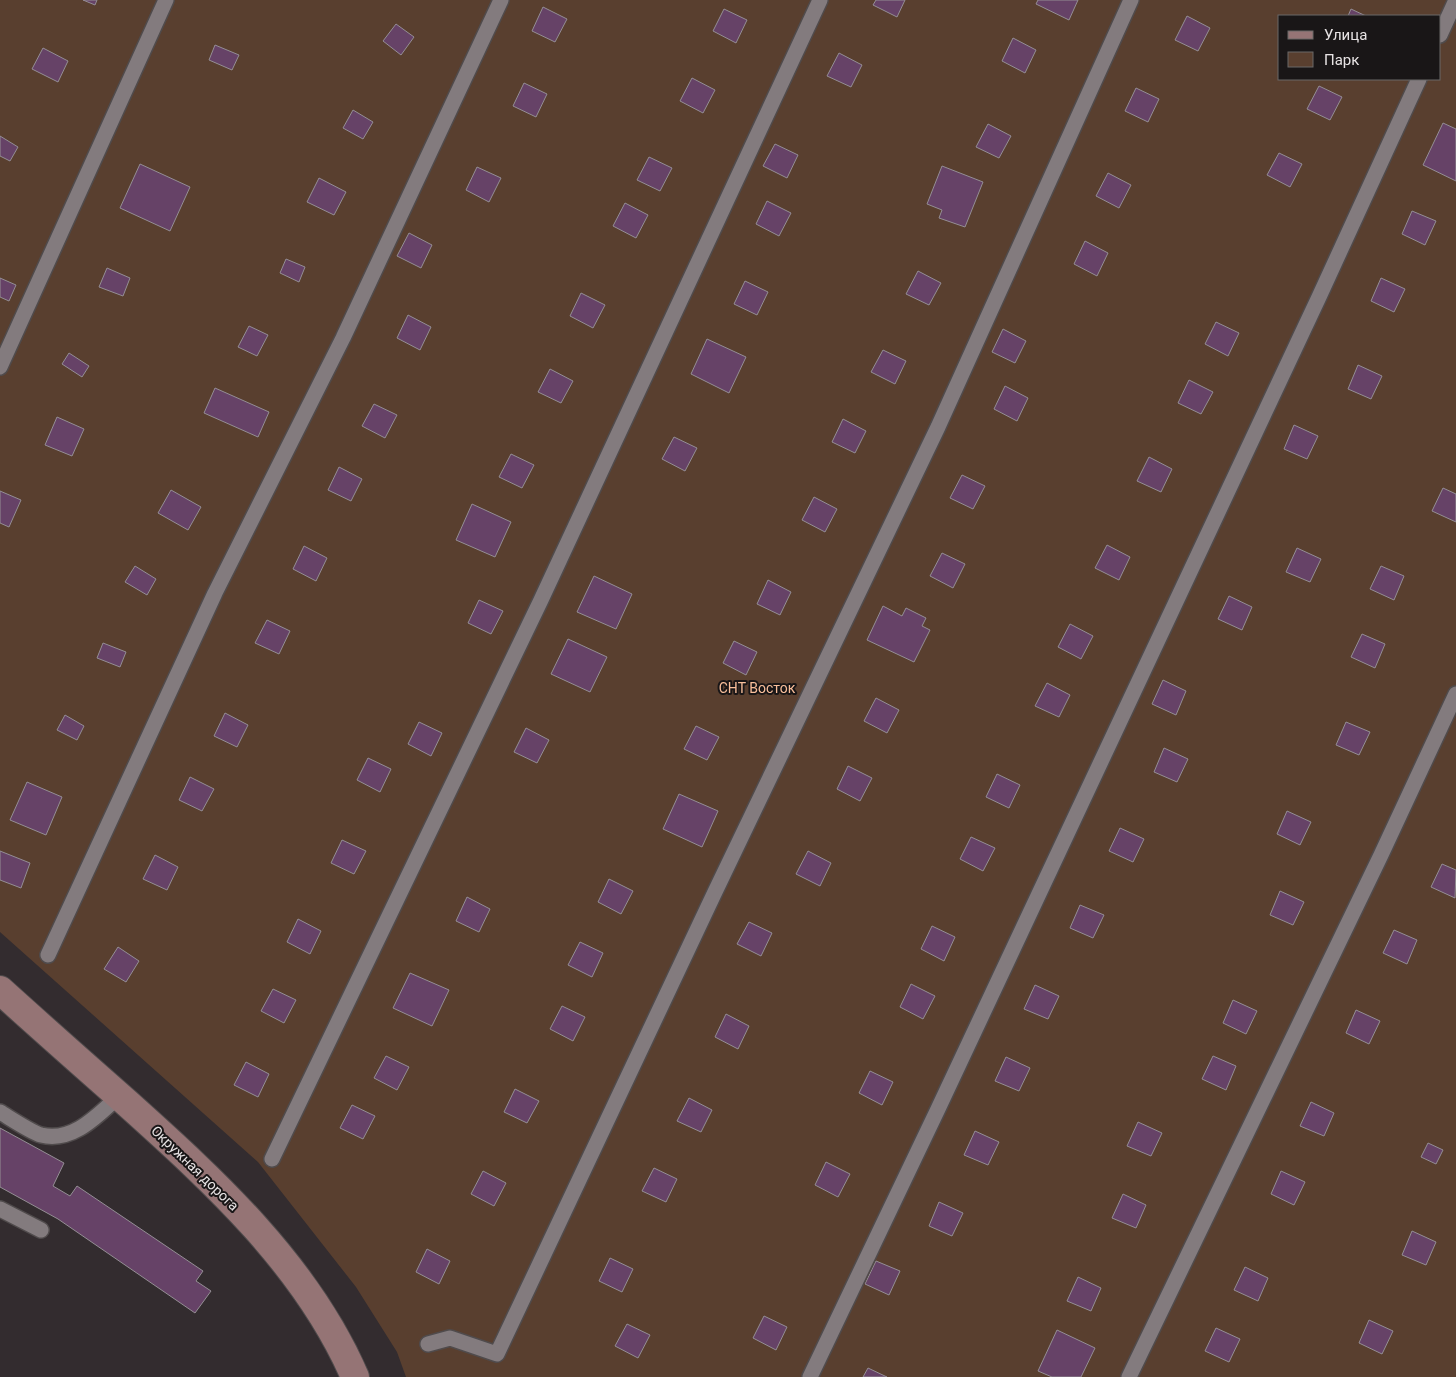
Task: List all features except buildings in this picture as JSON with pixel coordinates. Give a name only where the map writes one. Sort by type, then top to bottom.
[{"type":"main road","name":"Окружная дорога","points":[[0,990],[187,1157],[269,1242],[297,1277],[320,1311],[355,1377]]},
{"type":"lane","points":[[0,367],[166,0]]},
{"type":"lane","points":[[48,955],[214,593],[343,338],[501,0]]},
{"type":"lane","points":[[272,1159],[541,600],[820,0]]},
{"type":"lane","points":[[428,1344],[450,1338],[497,1354],[714,894],[938,427],[1131,0]]},
{"type":"lane","points":[[1441,32],[1456,0]]},
{"type":"lane","points":[[810,1377],[1319,297],[1419,80]]},
{"type":"lane","points":[[1129,1377],[1377,864],[1456,694]]},
{"type":"lane","points":[[0,1112],[41,1135],[65,1135],[86,1126],[119,1096]]},
{"type":"lane","points":[[0,1209],[41,1230]]},
{"type":"green space","name":"СНТ Восток","points":[[0,0],[1456,0],[1456,1377],[406,1377],[397,1352],[356,1287],[258,1162],[0,932]]}]
